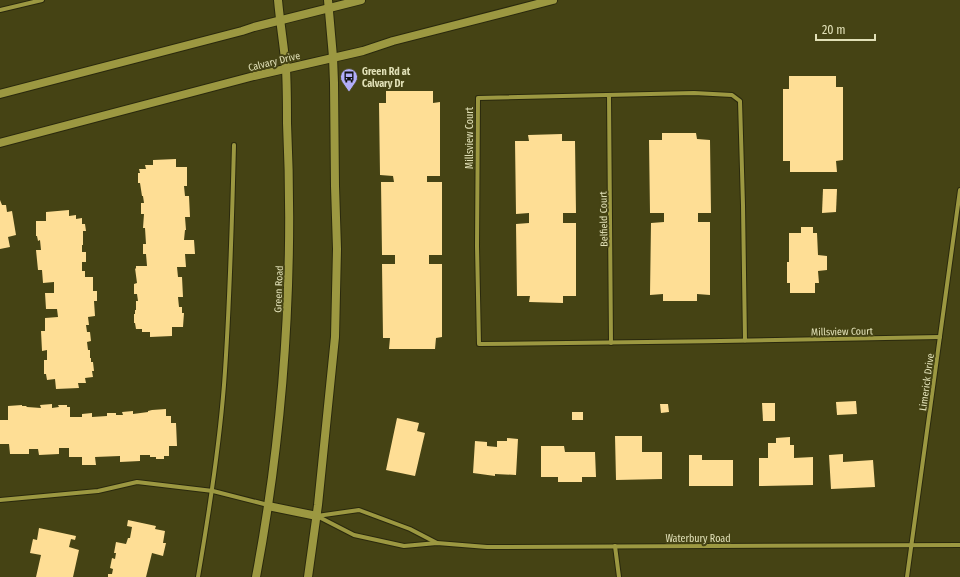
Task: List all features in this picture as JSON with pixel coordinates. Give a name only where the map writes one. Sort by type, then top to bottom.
[{"type":"street","points":[[0,10],[42,0]]},
{"type":"street","name":"Green Road","points":[[256,577],[268,506],[278,427],[286,326],[289,181],[286,68],[278,0]]},
{"type":"street","points":[[0,94],[280,21],[329,4],[361,0]]},
{"type":"street","name":"Calvary Drive","points":[[0,143],[333,56],[363,51],[553,0]]},
{"type":"street","points":[[308,577],[317,516],[335,337],[337,249],[333,56],[329,4]]},
{"type":"street","name":"Millsview Court","points":[[745,341],[740,102],[732,95],[694,93],[478,98],[477,246],[479,344],[745,341],[940,337]]},
{"type":"street","name":"Belfield Court","points":[[609,95],[611,343]]},
{"type":"street","points":[[198,577],[213,491],[224,385],[230,285],[234,145]]},
{"type":"street","name":"Limerick Drive","points":[[907,577],[960,190]]},
{"type":"street","points":[[0,500],[98,491],[137,482],[213,491],[268,506],[317,516]]},
{"type":"street","name":"Waterbury Road","points":[[317,516],[358,510],[410,529],[437,543]]},
{"type":"street","name":"Waterbury Road","points":[[317,516],[354,535],[404,546],[437,543],[487,547],[960,545]]},
{"type":"street","points":[[615,546],[619,577]]},
{"type":"building","points":[[789,76],[836,76],[836,87],[843,87],[843,160],[836,161],[837,172],[790,172],[790,161],[783,161],[783,89],[789,89]]},
{"type":"building","points":[[386,91],[433,91],[433,103],[440,102],[440,176],[427,176],[427,182],[442,182],[442,255],[429,255],[429,264],[442,264],[442,337],[436,338],[435,349],[389,349],[390,338],[383,338],[382,264],[395,264],[395,255],[382,255],[381,182],[394,182],[393,176],[380,175],[379,103],[386,103]]},
{"type":"building","points":[[662,133],[696,133],[697,139],[710,140],[711,213],[698,213],[698,222],[710,222],[710,295],[697,294],[697,301],[663,301],[663,294],[650,295],[651,223],[664,222],[664,213],[650,213],[649,140],[662,140]]},
{"type":"building","points":[[562,134],[562,141],[575,141],[576,213],[563,213],[563,223],[576,223],[576,296],[563,296],[563,303],[529,302],[530,296],[517,296],[516,224],[529,223],[529,213],[516,214],[515,141],[529,141],[528,135]]},
{"type":"building","points":[[176,159],[176,167],[187,167],[187,186],[184,186],[185,196],[189,196],[190,217],[185,217],[186,230],[184,240],[194,240],[195,254],[185,254],[186,267],[177,267],[178,277],[182,277],[183,297],[178,297],[179,307],[182,307],[182,313],[184,313],[183,327],[172,327],[172,336],[150,337],[150,332],[142,332],[142,329],[136,329],[134,323],[136,301],[138,301],[137,294],[134,294],[134,284],[137,283],[135,268],[136,269],[136,266],[147,266],[146,254],[143,254],[143,244],[146,244],[145,228],[143,228],[144,214],[141,214],[141,203],[144,203],[140,183],[138,183],[138,173],[140,173],[139,169],[146,169],[145,165],[153,165],[153,160]]},
{"type":"building","points":[[823,189],[837,189],[836,212],[822,213]]},
{"type":"building","points":[[0,200],[2,205],[6,205],[7,212],[12,211],[16,235],[8,237],[10,247],[0,249]]},
{"type":"building","points":[[69,210],[69,216],[76,215],[76,219],[82,218],[82,224],[85,224],[86,231],[83,231],[82,252],[86,252],[86,262],[82,262],[82,271],[85,271],[85,277],[93,277],[93,291],[97,291],[97,301],[94,301],[95,316],[88,317],[89,325],[86,325],[87,332],[90,332],[91,341],[87,342],[94,371],[92,371],[93,377],[85,378],[86,383],[78,383],[79,388],[56,389],[55,379],[47,380],[46,374],[44,374],[44,360],[47,360],[47,350],[42,351],[41,331],[45,331],[45,318],[58,317],[57,309],[46,309],[45,293],[54,293],[54,282],[43,283],[42,270],[38,270],[36,250],[41,250],[40,240],[38,241],[36,236],[36,221],[46,221],[46,212]]},
{"type":"building","points":[[801,227],[813,227],[813,233],[817,233],[818,255],[827,256],[827,270],[818,271],[819,283],[815,283],[815,293],[790,293],[790,283],[787,283],[789,233],[801,233]]},
{"type":"building","points":[[856,401],[857,414],[837,415],[836,402]]},
{"type":"building","points":[[762,403],[775,403],[775,421],[763,421]]},
{"type":"building","points":[[52,404],[52,408],[59,407],[58,405],[67,405],[67,407],[70,407],[70,417],[82,417],[82,414],[92,413],[92,417],[107,416],[107,413],[123,415],[122,412],[133,411],[133,414],[166,409],[166,416],[171,416],[171,423],[176,423],[177,446],[169,446],[169,456],[164,456],[164,459],[156,459],[156,457],[150,457],[150,455],[140,455],[140,461],[120,462],[120,456],[95,457],[96,465],[82,465],[82,457],[69,457],[69,448],[59,448],[59,454],[39,455],[38,449],[29,449],[29,454],[10,454],[9,444],[0,444],[0,420],[8,420],[8,406],[22,405],[41,408],[40,405]]},
{"type":"building","points":[[660,404],[668,404],[669,412],[661,413]]},
{"type":"building","points":[[572,412],[583,412],[583,420],[572,420]]},
{"type":"building","points":[[397,418],[419,423],[417,431],[425,433],[415,476],[386,470]]},
{"type":"building","points":[[615,436],[642,436],[642,452],[662,452],[662,479],[616,480]]},
{"type":"building","points":[[790,437],[790,445],[794,445],[794,458],[813,457],[813,485],[759,486],[759,458],[768,458],[768,443],[776,443],[776,438]]},
{"type":"building","points":[[507,438],[518,439],[516,475],[495,474],[495,476],[473,473],[475,441],[487,442],[487,446],[497,447],[497,441],[507,441]]},
{"type":"building","points":[[541,446],[564,446],[565,452],[595,452],[596,477],[582,477],[582,482],[558,482],[558,477],[541,477]]},
{"type":"building","points":[[843,454],[843,462],[873,460],[875,487],[831,489],[829,455]]},
{"type":"building","points":[[689,455],[702,455],[702,460],[733,460],[733,486],[689,486]]},
{"type":"building","points":[[128,520],[156,526],[155,529],[165,531],[163,543],[166,543],[163,556],[152,553],[146,577],[108,577],[108,574],[112,574],[113,569],[110,568],[112,558],[115,559],[116,553],[114,553],[116,542],[126,544],[128,538],[130,538],[132,527],[127,526]]},
{"type":"building","points":[[39,528],[76,536],[75,540],[71,539],[69,547],[79,550],[73,577],[36,577],[41,555],[30,553],[33,539],[37,540]]},
{"type":"place","name":"Green Rd at Calvary Dr","points":[[349,92]]}]
